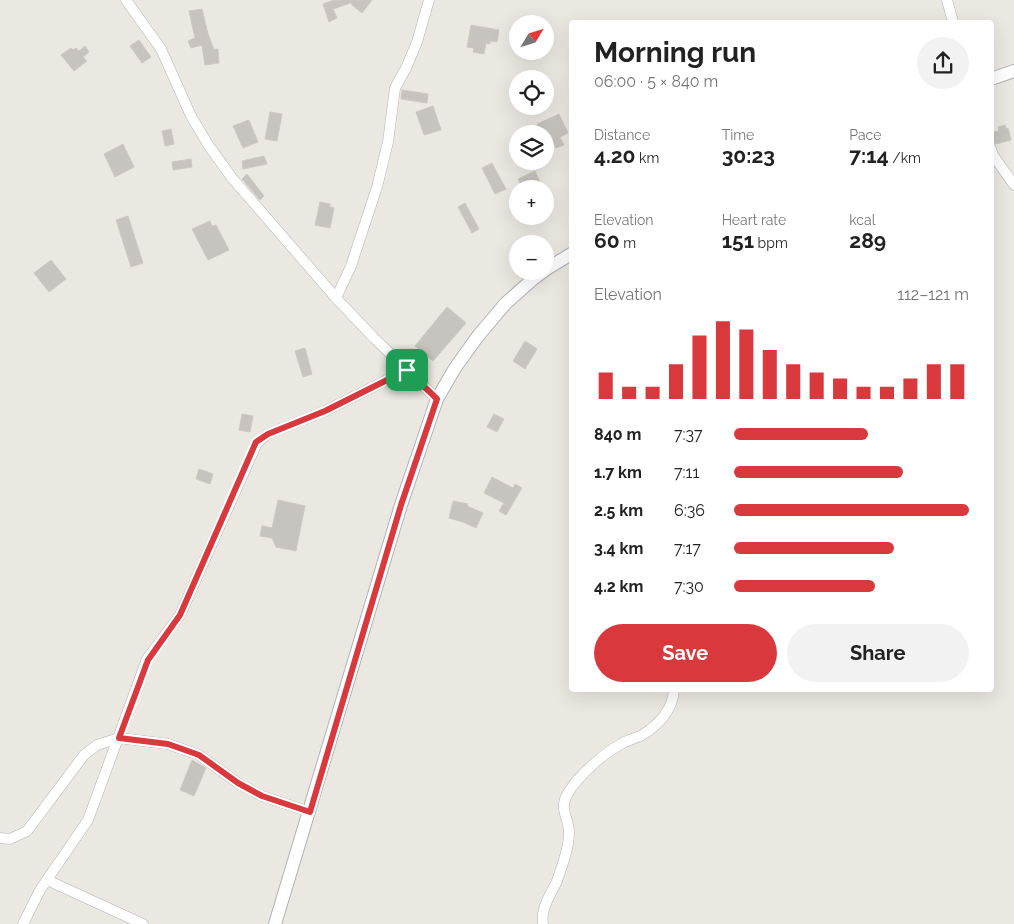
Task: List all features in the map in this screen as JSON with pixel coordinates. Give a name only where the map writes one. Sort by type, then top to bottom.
[{"type":"street","points":[[126,0],[161,49],[192,116],[209,146],[232,178],[336,298],[437,399]]},
{"type":"street","points":[[336,298],[350,266],[376,187],[388,142],[396,88],[417,42],[430,0]]},
{"type":"street","points":[[947,0],[952,20]]},
{"type":"street","points":[[994,78],[1014,70]]},
{"type":"street","points":[[994,156],[1014,185]]},
{"type":"street","points":[[554,265],[569,255]]},
{"type":"street","points":[[275,924],[401,505],[437,399],[455,368],[478,336],[506,303],[531,280]]},
{"type":"street","points":[[23,924],[40,890],[88,820],[148,660],[180,615],[256,442],[268,434],[325,411],[407,370]]},
{"type":"street","points":[[543,924],[542,919],[546,902],[557,881],[566,854],[569,833],[563,806],[568,793],[581,777],[608,753],[622,743],[642,735],[655,725],[668,712],[674,698],[674,692]]},
{"type":"street","points":[[0,838],[10,839],[27,831],[84,755],[97,745],[119,738],[168,744],[199,755],[238,783],[262,796],[310,812]]},
{"type":"street","points":[[47,880],[143,924]]},
{"type":"building","points":[[334,0],[372,0],[362,13],[351,4],[353,2],[333,9],[337,18],[329,22],[323,4]]},
{"type":"building","points":[[202,9],[214,50],[218,49],[219,63],[205,65],[202,45],[191,48],[188,41],[195,38],[189,11]]},
{"type":"building","points":[[471,25],[499,30],[497,42],[490,41],[490,44],[486,43],[484,54],[473,52],[474,48],[467,47]]},
{"type":"building","points":[[139,40],[151,57],[142,63],[130,46]]},
{"type":"building","points":[[85,46],[89,52],[83,57],[87,61],[74,71],[61,55],[71,48],[73,50],[76,48],[79,51]]},
{"type":"building","points":[[402,90],[428,94],[427,103],[401,99]]},
{"type":"building","points":[[433,106],[441,130],[424,135],[416,112]]},
{"type":"building","points":[[270,112],[282,114],[277,141],[265,139]]},
{"type":"building","points":[[559,114],[568,133],[560,137],[564,145],[556,148],[554,144],[554,125],[537,124]]},
{"type":"building","points":[[249,120],[258,142],[243,148],[233,126]]},
{"type":"building","points":[[1005,125],[1006,129],[1008,128],[1011,140],[994,143],[994,132],[999,131],[998,127]]},
{"type":"building","points":[[171,129],[174,144],[165,146],[162,131]]},
{"type":"building","points":[[123,144],[134,167],[115,177],[104,154]]},
{"type":"building","points":[[264,156],[267,164],[243,169],[242,161]]},
{"type":"building","points":[[191,159],[192,167],[173,170],[172,162]]},
{"type":"building","points":[[492,163],[506,189],[495,194],[482,168]]},
{"type":"building","points":[[535,171],[539,180],[518,180]]},
{"type":"building","points":[[247,174],[264,196],[260,200],[242,179]]},
{"type":"building","points":[[320,202],[330,204],[330,207],[334,208],[330,228],[315,225]]},
{"type":"building","points":[[465,203],[479,229],[472,233],[458,207]]},
{"type":"building","points":[[128,216],[143,263],[131,267],[116,220]]},
{"type":"building","points":[[210,221],[212,226],[216,225],[229,250],[208,260],[192,229]]},
{"type":"building","points":[[51,260],[66,279],[49,292],[34,273]]},
{"type":"building","points":[[447,307],[466,323],[433,361],[415,346]]},
{"type":"building","points":[[525,341],[537,349],[525,369],[513,361]]},
{"type":"building","points":[[305,348],[312,374],[303,377],[295,351]]},
{"type":"building","points":[[242,414],[253,416],[250,432],[239,430]]},
{"type":"building","points":[[494,414],[504,419],[497,432],[487,427]]},
{"type":"building","points":[[199,469],[213,474],[210,484],[196,479]]},
{"type":"building","points":[[492,477],[513,488],[515,484],[522,488],[506,515],[499,511],[504,503],[484,493]]},
{"type":"building","points":[[278,500],[305,506],[296,551],[276,547],[272,538],[260,536],[262,526],[272,528]]},
{"type":"building","points":[[453,501],[468,504],[467,506],[483,513],[476,528],[449,518]]},
{"type":"building","points":[[192,760],[206,768],[194,796],[180,790]]},
{"type":"route","points":[[407,370],[437,399],[401,505],[310,812],[262,796],[238,783],[199,755],[168,744],[119,738],[148,660],[180,615],[256,442],[268,434],[325,411],[407,370]]}]
